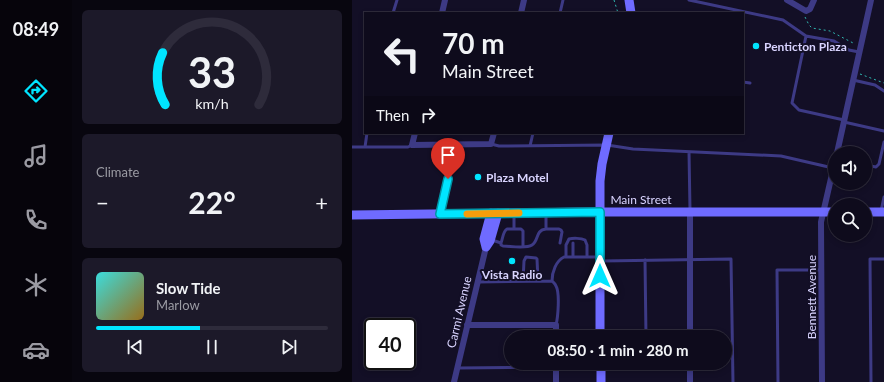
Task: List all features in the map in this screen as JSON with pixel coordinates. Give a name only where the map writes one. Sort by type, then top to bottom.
[{"type":"main road","points":[[629,0],[631,12]]},
{"type":"main road","points":[[600,330],[601,172],[609,134]]},
{"type":"main road","name":"Main Street","points":[[352,215],[690,211],[828,212]]},
{"type":"main road","points":[[488,243],[484,239],[495,213]]},
{"type":"main road","points":[[601,370],[601,382]]},
{"type":"street","points":[[442,12],[445,0]]},
{"type":"street","points":[[521,12],[524,0]]},
{"type":"street","points":[[787,0],[806,11],[810,10],[814,0]]},
{"type":"street","points":[[839,146],[871,0]]},
{"type":"street","points":[[415,134],[412,145],[491,144],[494,134]]},
{"type":"street","points":[[440,214],[455,145]]},
{"type":"street","name":"Bennett Avenue","points":[[822,382],[821,222],[829,190]]},
{"type":"street","points":[[690,211],[690,330]]},
{"type":"street","name":"Carmi Avenue","points":[[454,382],[477,282],[488,243]]},
{"type":"street","points":[[468,325],[556,324],[556,330]]},
{"type":"street","points":[[556,370],[556,382]]},
{"type":"street","points":[[690,370],[690,382]]},
{"type":"lane","points":[[393,12],[397,0]]},
{"type":"lane","points":[[560,12],[563,0]]},
{"type":"lane","points":[[689,0],[783,20],[806,36],[834,42],[849,50],[860,50]]},
{"type":"lane","points":[[806,36],[792,103],[799,110],[884,131]]},
{"type":"lane","points":[[853,80],[875,85],[884,91]]},
{"type":"lane","points":[[744,82],[750,83]]},
{"type":"lane","points":[[364,147],[368,134]]},
{"type":"lane","points":[[530,146],[533,134]]},
{"type":"lane","points":[[872,167],[876,168],[879,164],[884,142]]},
{"type":"lane","points":[[491,144],[499,146],[607,145],[633,149],[781,156],[828,167]]},
{"type":"lane","points":[[352,147],[408,147],[412,145]]},
{"type":"lane","points":[[690,152],[690,211]]},
{"type":"lane","points":[[882,212],[884,198]]},
{"type":"lane","points":[[514,213],[514,229]]},
{"type":"lane","points":[[546,213],[546,229]]},
{"type":"lane","points":[[501,243],[504,232],[507,229],[522,230],[523,247]]},
{"type":"lane","points":[[488,243],[501,243],[503,246],[523,247],[532,245],[542,230],[559,229],[562,232],[560,243]]},
{"type":"lane","points":[[565,257],[566,246],[569,239],[583,239],[587,245],[587,257]]},
{"type":"lane","points":[[573,243],[573,257]]},
{"type":"lane","points":[[552,281],[555,266],[565,257],[645,260],[731,259],[733,382]]},
{"type":"lane","points":[[523,281],[524,261],[526,258],[537,259],[538,281]]},
{"type":"lane","points":[[871,382],[870,259],[884,259]]},
{"type":"lane","points":[[645,260],[646,330]]},
{"type":"lane","points":[[778,382],[777,270],[822,270]]},
{"type":"lane","points":[[477,282],[552,281],[556,284],[558,290],[558,317],[556,324]]},
{"type":"lane","points":[[458,368],[504,367]]},
{"type":"path","points":[[614,0],[618,12]]},
{"type":"path","points":[[804,16],[812,28],[830,31],[860,50]]},
{"type":"path","points":[[855,72],[884,83]]},
{"type":"slow traffic","points":[[467,214],[519,213]]},
{"type":"place","name":"Penticton Plaza","points":[[756,46]]},
{"type":"place","name":"Plaza Motel","points":[[478,177]]},
{"type":"place","name":"Vista Radio","points":[[512,261]]},
{"type":"route","points":[[448,179],[440,214],[600,212],[600,276]]}]
